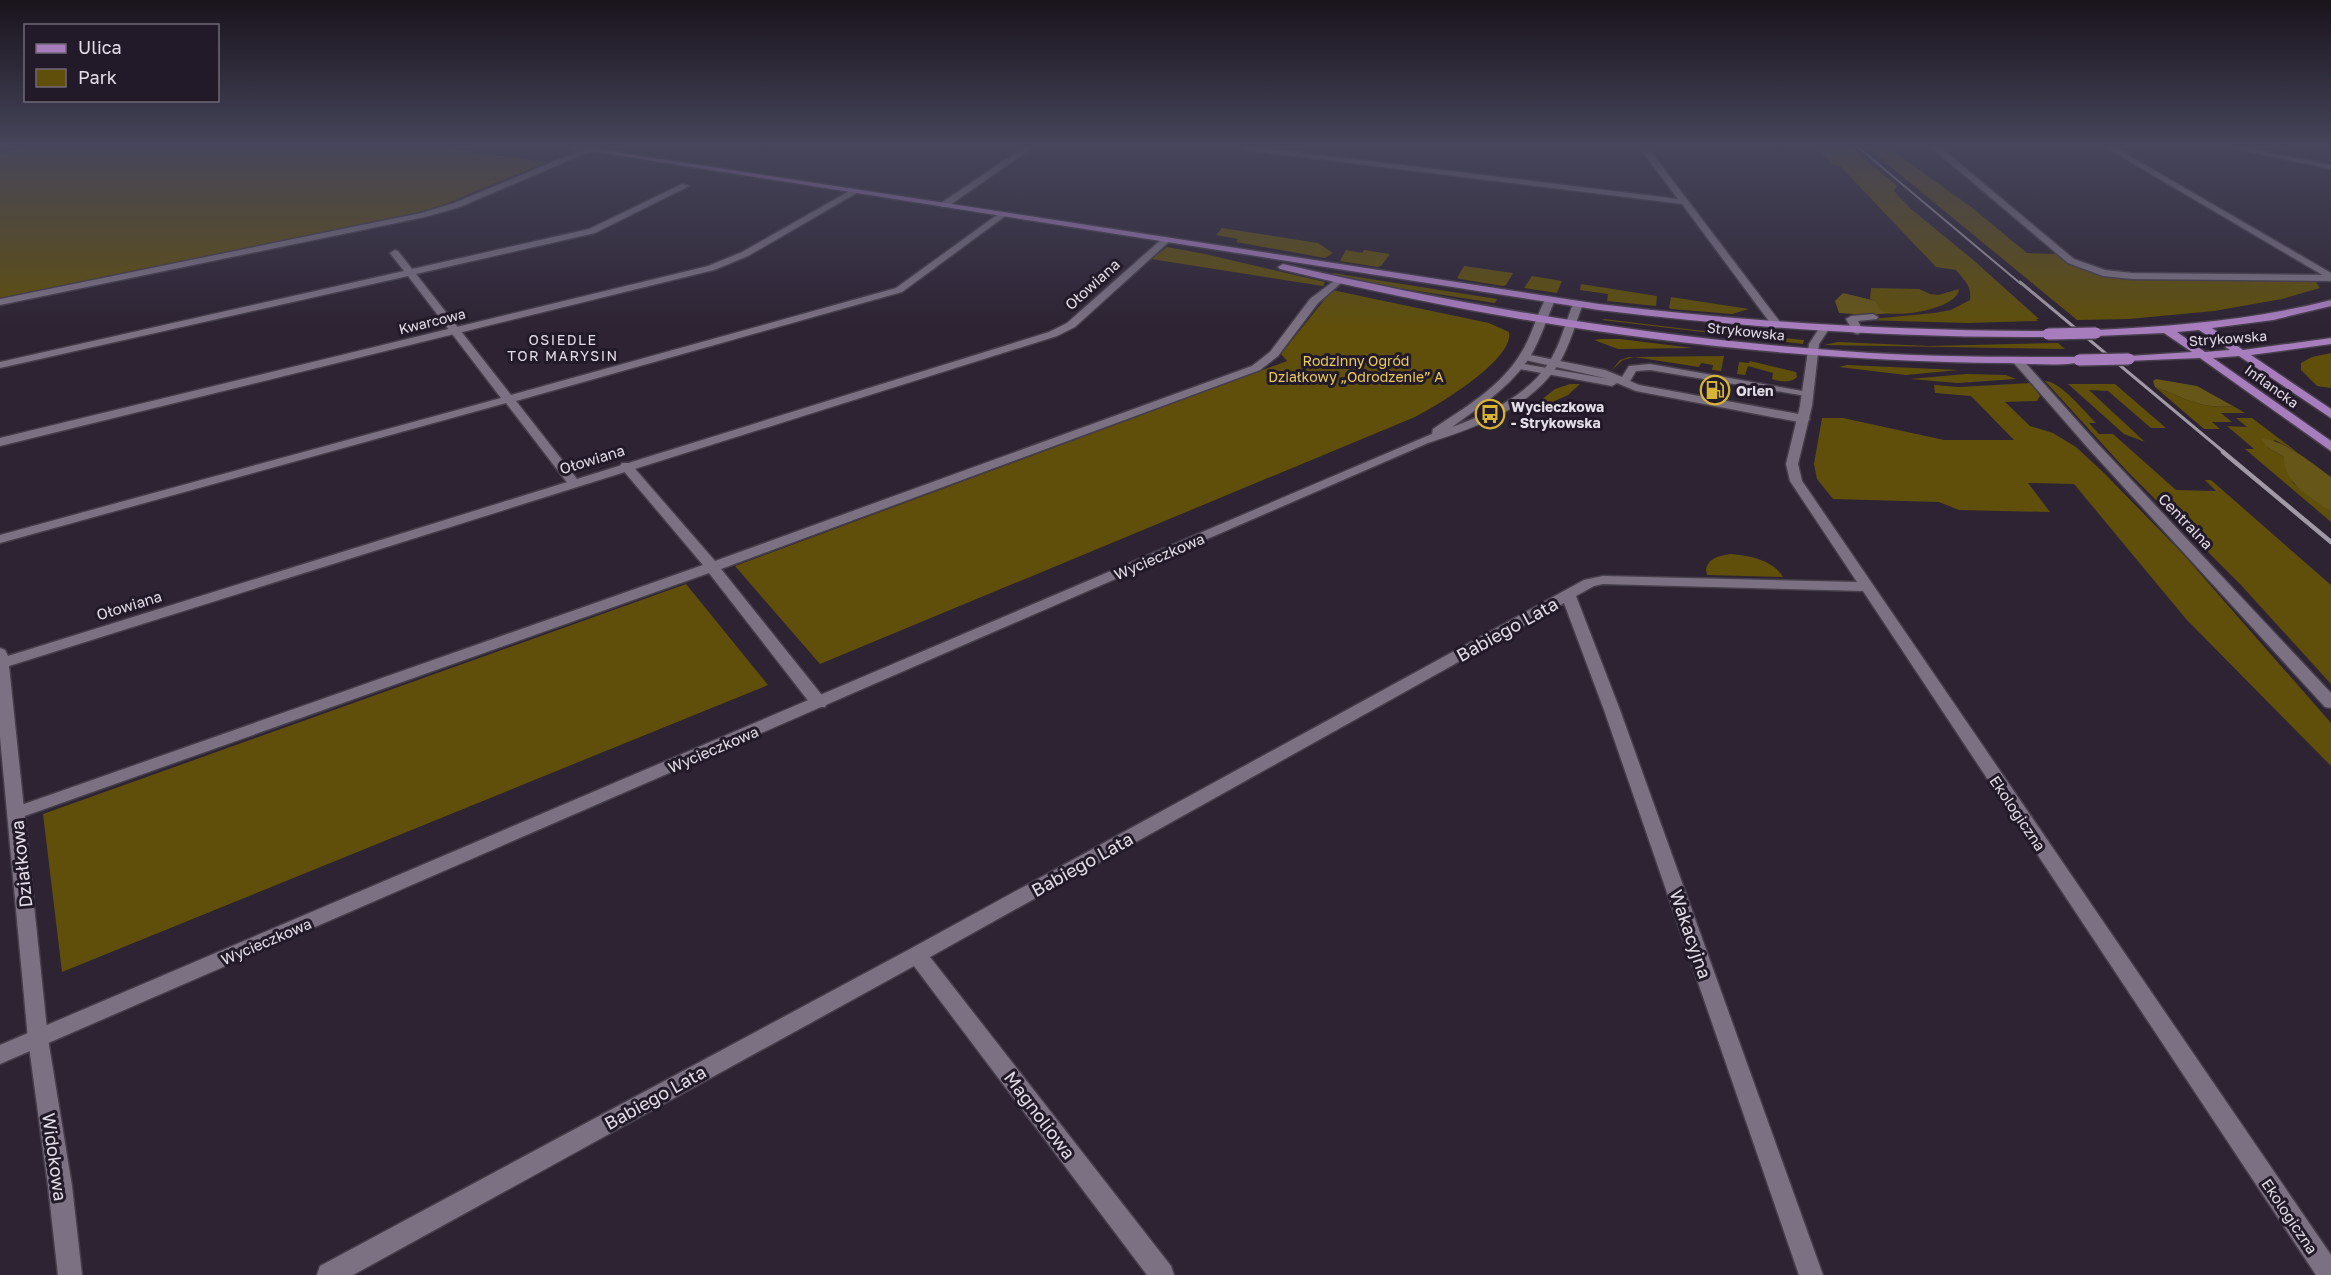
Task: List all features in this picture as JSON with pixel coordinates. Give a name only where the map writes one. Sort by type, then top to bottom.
[{"type":"main road","name":"Strykowska","points":[[961,208],[1578,304],[1824,330],[2096,333],[2200,326],[2281,315],[2331,303]]},
{"type":"main road","name":"Strykowska","points":[[1166,240],[1431,300],[1571,323],[1813,353],[2079,360],[2204,356],[2331,341]]},
{"type":"main road","name":"Inflancka","points":[[2200,326],[2331,414]]},
{"type":"main road","name":"Inflancka","points":[[2166,329],[2331,447]]},
{"type":"street","points":[[0,302],[422,215],[448,208]]},
{"type":"street","points":[[0,365],[592,231],[641,208]]},
{"type":"street","name":"Kwarcowa","points":[[0,442],[724,264],[827,208]]},
{"type":"street","points":[[1688,208],[1778,326]]},
{"type":"street","points":[[2007,208],[2071,261],[2091,270],[2132,276],[2331,277]]},
{"type":"street","points":[[2212,208],[2331,277]]},
{"type":"street","points":[[0,539],[762,330],[899,290],[1004,214]]},
{"type":"street","name":"Ołowiana","points":[[0,658],[1062,330],[1071,325],[1166,240]]},
{"type":"street","points":[[395,252],[573,482]]},
{"type":"street","points":[[16,813],[712,567],[1256,368],[1274,354],[1314,301],[1338,280]]},
{"type":"street","name":"Wycieczkowa","points":[[1424,440],[1483,398],[1521,362],[1550,300]]},
{"type":"street","name":"Wycieczkowa","points":[[0,1055],[1424,440],[1459,429],[1504,407],[1527,392],[1547,373],[1554,362],[1578,304]]},
{"type":"street","points":[[1858,332],[1851,319],[1873,317]]},
{"type":"street","name":"Ekologiczna","points":[[1824,330],[1818,336],[1813,353],[1809,395],[1792,464],[1796,481],[2330,1275]]},
{"type":"street","name":"Centralna","points":[[2017,360],[2100,454],[2331,704]]},
{"type":"street","points":[[1521,362],[1554,362],[1605,373],[1636,388],[1804,419]]},
{"type":"street","points":[[1521,362],[1547,373],[1598,382],[1623,383]]},
{"type":"street","points":[[1623,383],[1633,368],[1650,367],[1809,395]]},
{"type":"street","points":[[626,466],[712,567],[819,703]]},
{"type":"street","name":"Babiego Lata","points":[[329,1275],[918,954],[1589,583],[1603,580],[1866,587]]},
{"type":"street","name":"Wakacyjna","points":[[1568,595],[1612,710],[1811,1275]]},
{"type":"street","name":"Działkowa","points":[[0,658],[38,1039]]},
{"type":"street","name":"Magnoliowa","points":[[918,954],[1162,1275]]},
{"type":"street","name":"Widokowa","points":[[38,1039],[60,1186],[70,1275]]},
{"type":"green space","points":[[0,208],[435,208],[408,216],[0,298]]},
{"type":"green space","points":[[1879,208],[1910,208],[1971,258],[2039,319],[2036,319],[2038,321],[1968,323],[1861,320],[1951,310],[1970,300],[1967,284],[1956,270],[1936,267]]},
{"type":"green space","points":[[1940,208],[1972,208],[2027,253],[2057,254],[2075,266],[2100,274],[2314,279],[2320,288],[2282,299],[2214,311],[2129,319],[2077,320]]},
{"type":"green space","points":[[1222,228],[1318,243],[1333,253],[1325,258],[1236,242],[1238,239],[1216,235]]},
{"type":"green space","points":[[1167,247],[1325,282],[1323,286],[1151,259]]},
{"type":"green space","points":[[1346,250],[1390,254],[1378,267],[1340,261]]},
{"type":"green space","points":[[1464,266],[1513,273],[1503,286],[1457,278]]},
{"type":"green space","points":[[1332,274],[1497,299],[1495,303],[1392,287]]},
{"type":"green space","points":[[1532,276],[1562,281],[1557,293],[1524,288]]},
{"type":"green space","points":[[1581,284],[1657,296],[1656,306],[1607,301],[1608,294],[1580,290]]},
{"type":"green space","points":[[1871,288],[1919,289],[1938,295],[1959,289],[1956,296],[1949,302],[1938,307],[1913,313],[1891,314],[1880,310],[1876,301],[1870,299]]},
{"type":"green space","name":"Rodzinny Ogród Działkowy „Odrodzenie” A","points":[[1332,290],[1489,323],[1509,332],[1508,343],[1488,368],[1440,403],[1415,417],[820,664],[735,566],[1287,361],[1281,354]]},
{"type":"green space","points":[[1671,297],[1749,309],[1732,314],[1671,309],[1669,308]]},
{"type":"green space","points":[[1602,320],[1804,340],[1803,344]]},
{"type":"green space","points":[[1620,339],[1693,348],[1618,349],[1594,340]]},
{"type":"green space","points":[[1838,342],[1930,346],[2058,343],[2065,349],[1824,345]]},
{"type":"green space","points":[[2331,353],[2331,388],[2317,386],[2301,370],[2301,363],[2312,357]]},
{"type":"green space","points":[[1724,356],[1721,371],[1712,370],[1713,365],[1701,363],[1699,367],[1634,357],[1623,360],[1612,370],[1620,360],[1629,357]]},
{"type":"green space","points":[[1750,361],[1796,372],[1797,377],[1789,381],[1778,381],[1772,379],[1773,373],[1748,366],[1745,375],[1737,374],[1739,362],[1749,363]]},
{"type":"green space","points":[[1847,365],[1959,370],[1906,375],[1839,367]]},
{"type":"green space","points":[[1966,374],[2006,375],[2016,379],[1957,383],[1910,379]]},
{"type":"green space","points":[[2045,381],[2058,386],[2072,398],[2096,423],[2089,423],[2099,434],[2113,434],[2176,490],[2216,491],[2205,480],[2211,480],[2331,585],[2331,684],[2240,584],[2127,471]]},
{"type":"green space","points":[[2031,383],[2040,396],[2037,401],[2005,402],[2030,426],[2053,433],[2076,447],[2183,554],[2331,723],[2331,766],[2186,619],[2074,484],[2028,483],[2050,512],[1959,510],[1939,502],[1833,499],[1817,479],[1814,464],[1822,418],[1843,418],[1944,440],[2014,440],[1971,396],[1935,393],[1934,385],[1959,387]]},
{"type":"green space","points":[[1570,384],[1580,384],[1568,395],[1530,412],[1527,411],[1555,389]]},
{"type":"green space","points":[[2068,384],[2115,384],[2166,428],[2151,428],[2108,391],[2089,390],[2145,442],[2124,434]]},
{"type":"green space","points":[[2155,387],[2193,402],[2222,407],[2233,406],[2245,413],[2221,413],[2232,422],[2212,422],[2220,429],[2204,429]]},
{"type":"green space","points":[[2236,418],[2252,418],[2297,452],[2275,440],[2267,447],[2284,457],[2293,483],[2331,512],[2331,522],[2245,449],[2254,449],[2227,426],[2247,427]]},
{"type":"green space","points":[[1730,554],[1752,557],[1767,563],[1779,571],[1783,577],[1707,575],[1707,566],[1712,560]]},
{"type":"green space","points":[[686,584],[768,685],[62,972],[43,814]]},
{"type":"shaded area","points":[[1843,293],[1876,301],[1882,310],[1893,313],[1869,315],[1839,313],[1835,301]]},
{"type":"shaded area","points":[[2156,379],[2197,386],[2233,406],[2212,406],[2193,402],[2155,387],[2153,381]]},
{"type":"shaded area","points":[[2261,438],[2289,448],[2331,477],[2331,512],[2293,482],[2288,475],[2284,457],[2267,447]]},
{"type":"railway","points":[[1930,208],[2021,284]]},
{"type":"railway","points":[[2020,282],[2225,453]]},
{"type":"railway","points":[[2223,452],[2331,542]]},
{"type":"place","name":"Orlen","points":[[1715,390]]},
{"type":"place","name":"Wycieczkowa - Strykowska","points":[[1490,414]]},
{"type":"district","name":"OSIEDLE TOR MARYSIN","points":[[563,348]]}]
